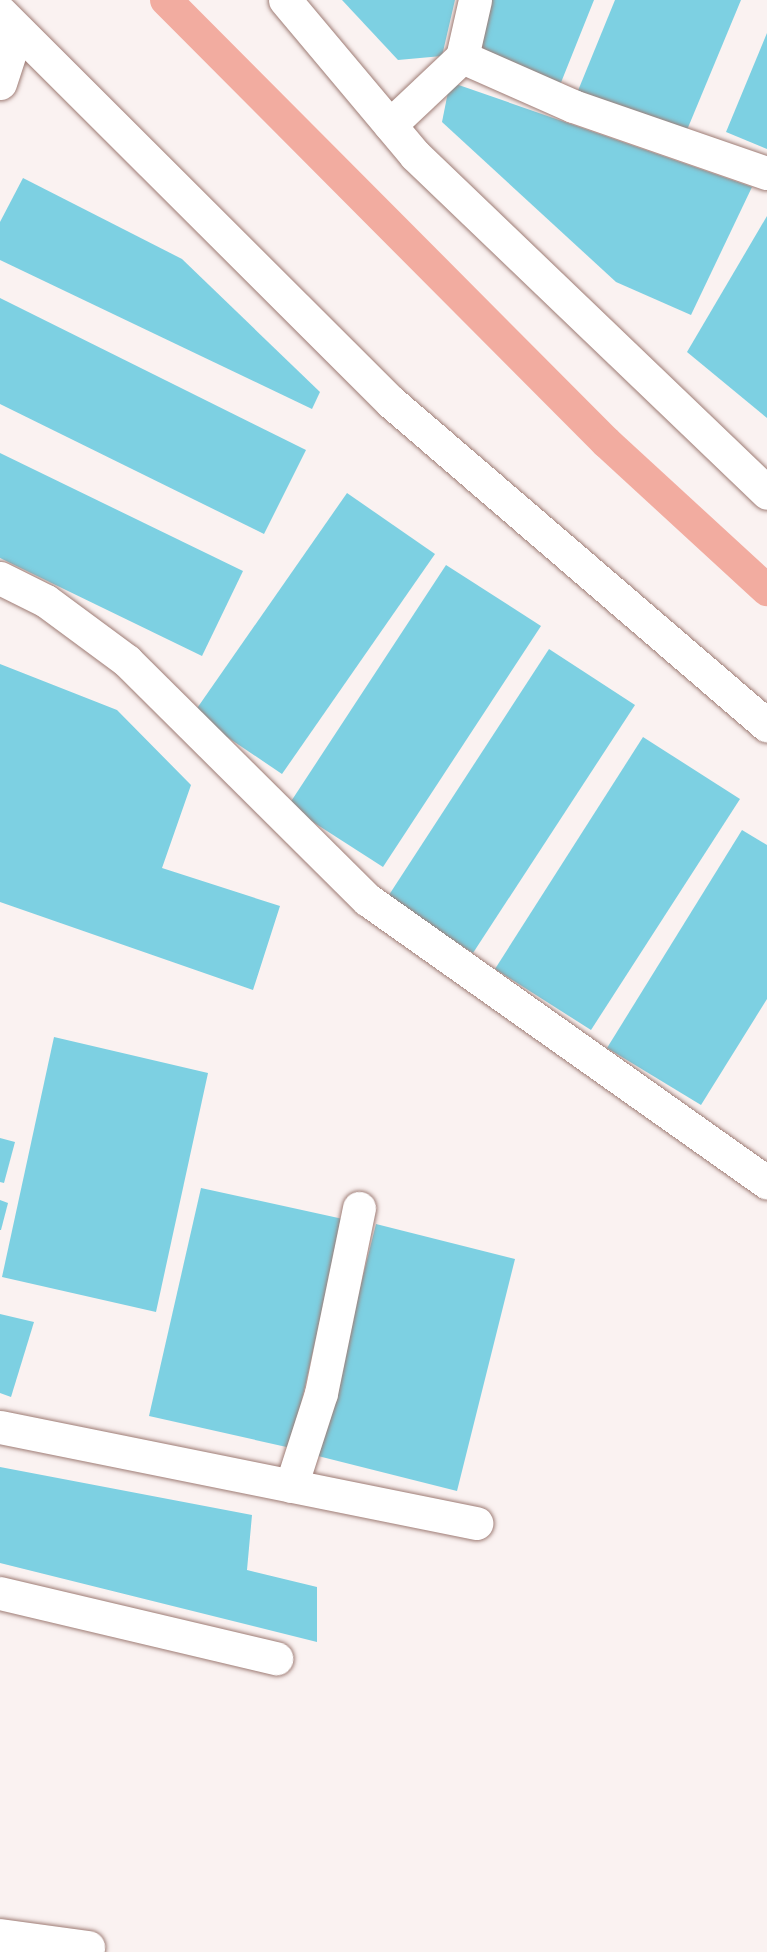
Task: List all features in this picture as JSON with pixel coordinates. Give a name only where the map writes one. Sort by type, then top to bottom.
[{"type":"street","points":[[285,0],[390,125],[767,493]]},
{"type":"street","points":[[390,125],[462,57],[475,0]]},
{"type":"street","points":[[0,83],[8,23]]},
{"type":"street","points":[[8,23],[391,402],[767,725]]},
{"type":"street","points":[[462,57],[573,106],[767,173]]},
{"type":"street","points":[[0,578],[46,601],[127,661],[368,900],[767,1182]]},
{"type":"street","points":[[291,1486],[321,1393],[359,1208]]},
{"type":"street","points":[[0,1427],[476,1523]]},
{"type":"street","points":[[0,1593],[276,1658]]},
{"type":"street","points":[[0,1935],[88,1947]]},
{"type":"building","points":[[342,0],[455,0],[442,56],[398,60]]},
{"type":"building","points":[[481,0],[594,0],[558,90],[470,55]]},
{"type":"building","points":[[615,0],[741,0],[682,142],[575,98]]},
{"type":"building","points":[[767,33],[767,149],[726,132]]},
{"type":"building","points":[[450,82],[752,187],[691,315],[616,282],[442,122]]},
{"type":"building","points":[[23,178],[182,259],[320,392],[312,409],[0,260],[0,222]]},
{"type":"building","points":[[767,216],[767,418],[687,352]]},
{"type":"building","points":[[0,298],[306,450],[264,534],[0,404]]},
{"type":"building","points":[[0,453],[243,571],[202,656],[0,558]]},
{"type":"building","points":[[347,493],[435,554],[282,774],[193,714]]},
{"type":"building","points":[[446,565],[541,626],[383,867],[288,806]]},
{"type":"building","points":[[549,649],[635,705],[473,953],[387,898]]},
{"type":"building","points":[[0,664],[117,710],[191,785],[162,868],[280,906],[253,990],[0,902]]},
{"type":"building","points":[[643,737],[740,799],[591,1030],[495,969]]},
{"type":"building","points":[[742,830],[767,845],[767,999],[701,1105],[607,1048]]},
{"type":"building","points":[[54,1037],[208,1073],[156,1312],[2,1277]]},
{"type":"building","points":[[0,1138],[15,1142],[4,1183],[0,1182]]},
{"type":"building","points":[[201,1188],[343,1219],[291,1448],[149,1416]]},
{"type":"building","points":[[0,1200],[8,1203],[1,1230],[0,1230]]},
{"type":"building","points":[[376,1224],[515,1259],[457,1491],[318,1456]]},
{"type":"building","points":[[0,1314],[34,1322],[11,1397],[0,1393]]},
{"type":"building","points":[[0,1467],[252,1515],[247,1570],[317,1587],[317,1642],[0,1563]]},
{"type":"waterway","points":[[166,0],[606,442],[767,590]]}]
